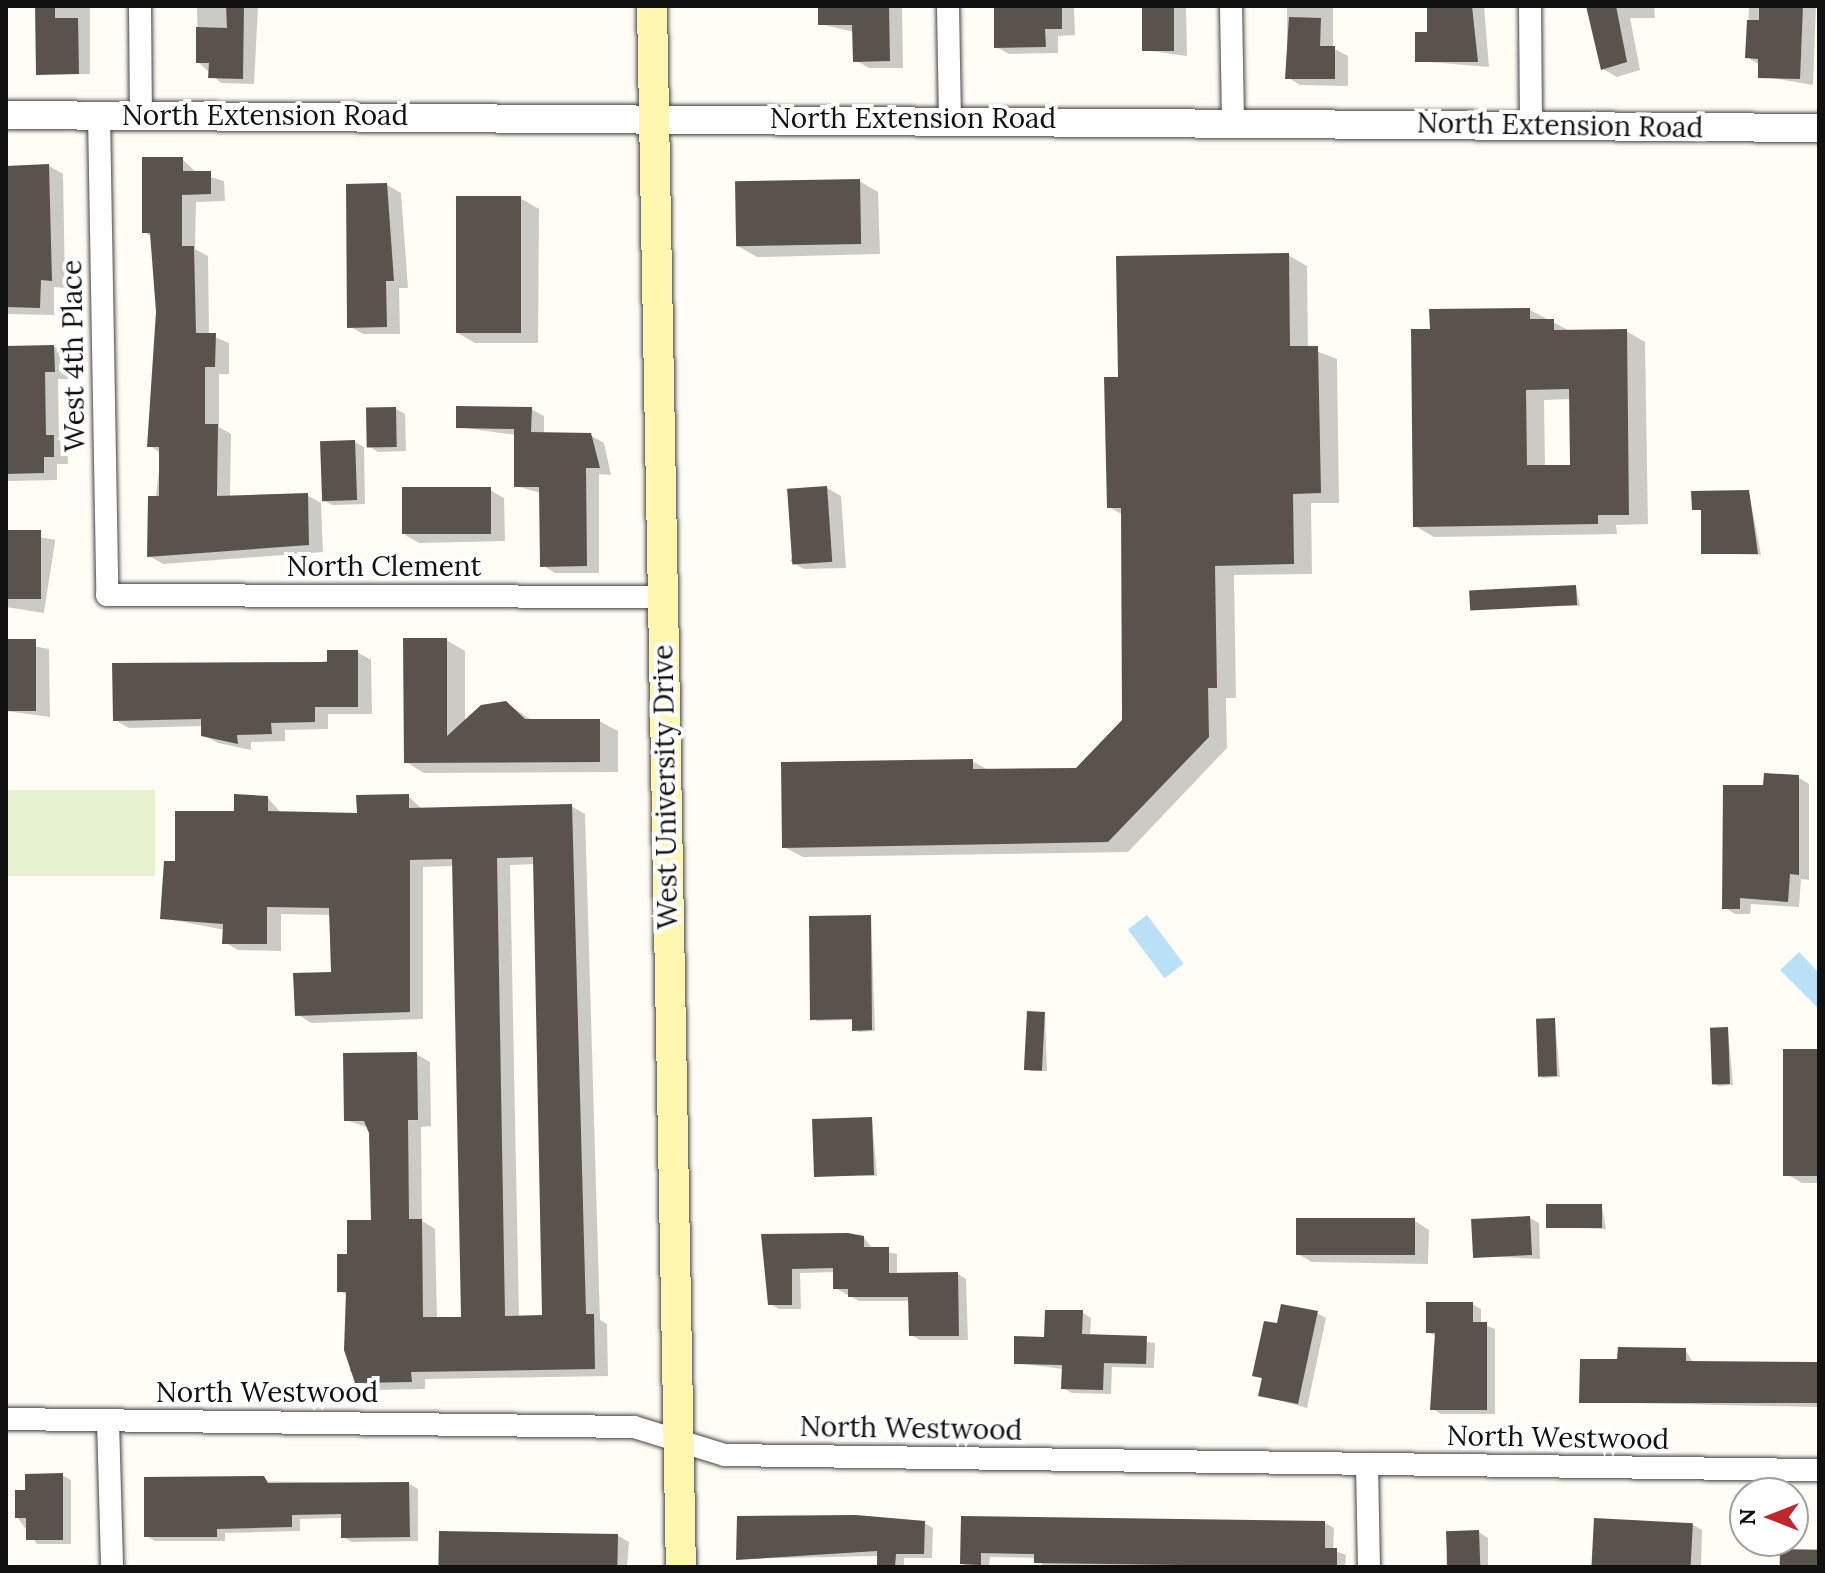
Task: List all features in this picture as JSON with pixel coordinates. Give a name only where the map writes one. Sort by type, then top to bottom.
[{"type":"main road","name":"West University Drive","points":[[652,6],[681,1567]]},
{"type":"street","points":[[140,6],[141,115]]},
{"type":"street","points":[[948,6],[950,118]]},
{"type":"street","points":[[1231,6],[1233,122]]},
{"type":"street","points":[[1530,6],[1531,126]]},
{"type":"street","name":"North Extension Road","points":[[6,115],[950,118],[1819,128]]},
{"type":"street","name":"West 4th Place","points":[[99,115],[107,595]]},
{"type":"street","name":"North Clement","points":[[107,595],[661,597]]},
{"type":"street","name":"North Westwood","points":[[6,1419],[634,1427],[725,1455],[1819,1470]]},
{"type":"street","points":[[108,1421],[112,1567]]},
{"type":"street","points":[[1367,1464],[1369,1567]]},
{"type":"green space","points":[[6,790],[155,790],[155,876],[6,876]]},
{"type":"water","points":[[1147,915],[1184,964],[1165,978],[1128,929]]},
{"type":"water","points":[[1799,952],[1819,973],[1819,1009],[1780,970]]},
{"type":"building","points":[[35,6],[55,6],[55,18],[78,18],[79,74],[36,75]]},
{"type":"building","points":[[226,6],[244,6],[243,79],[208,78],[209,63],[196,63],[196,27],[227,28]]},
{"type":"building","points":[[818,6],[889,6],[890,61],[853,62],[852,25],[818,25]]},
{"type":"building","points":[[994,6],[1062,6],[1062,29],[1045,29],[1046,47],[994,48]]},
{"type":"building","points":[[1142,6],[1174,6],[1174,51],[1142,51]]},
{"type":"building","points":[[1427,6],[1472,6],[1478,62],[1415,62],[1415,32],[1427,32]]},
{"type":"building","points":[[1586,6],[1616,6],[1627,62],[1601,70]]},
{"type":"building","points":[[1759,6],[1803,6],[1800,79],[1758,78],[1758,59],[1745,58],[1747,20],[1759,20]]},
{"type":"building","points":[[1289,17],[1321,18],[1320,46],[1335,46],[1335,79],[1285,79]]},
{"type":"building","points":[[142,157],[183,157],[183,171],[211,171],[211,194],[182,195],[182,246],[194,246],[196,333],[216,333],[215,367],[205,367],[205,424],[218,424],[217,496],[308,493],[309,545],[147,557],[148,496],[159,496],[159,447],[147,447],[156,312],[150,233],[142,233]]},
{"type":"building","points":[[49,164],[52,281],[41,280],[40,308],[6,307],[6,166]]},
{"type":"building","points":[[860,179],[861,244],[736,246],[735,181]]},
{"type":"building","points":[[387,183],[394,281],[386,281],[387,327],[347,328],[346,184]]},
{"type":"building","points":[[456,196],[521,196],[521,333],[456,333]]},
{"type":"building","points":[[1289,253],[1290,346],[1318,346],[1321,493],[1293,494],[1294,564],[1215,566],[1217,688],[1208,688],[1209,737],[1108,842],[782,848],[781,762],[973,759],[973,769],[1076,768],[1122,720],[1121,508],[1107,508],[1104,377],[1118,377],[1116,256]]},
{"type":"building","points":[[1530,308],[1530,319],[1554,319],[1554,330],[1627,329],[1629,515],[1598,515],[1598,524],[1413,527],[1411,329],[1430,329],[1429,309]],"holes":[[[1569,389],[1570,465],[1527,465],[1526,390]]]},
{"type":"building","points":[[54,345],[55,372],[45,372],[46,435],[54,435],[54,457],[44,457],[44,473],[6,474],[6,346]]},
{"type":"building","points":[[456,406],[532,407],[531,432],[591,433],[600,468],[586,468],[587,566],[540,567],[539,487],[514,487],[514,429],[456,428]]},
{"type":"building","points":[[396,407],[397,447],[367,448],[366,408]]},
{"type":"building","points":[[355,440],[357,500],[322,501],[320,441]]},
{"type":"building","points":[[827,486],[832,562],[792,565],[787,489]]},
{"type":"building","points":[[402,487],[491,487],[491,534],[402,534]]},
{"type":"building","points":[[1749,490],[1758,554],[1701,554],[1701,510],[1692,510],[1691,491]]},
{"type":"building","points":[[6,530],[41,530],[41,599],[6,599]]},
{"type":"building","points":[[1576,585],[1577,605],[1470,611],[1469,591]]},
{"type":"building","points":[[403,638],[447,638],[447,736],[481,705],[506,701],[525,719],[600,719],[600,762],[404,763]]},
{"type":"building","points":[[6,639],[36,639],[36,711],[6,711]]},
{"type":"building","points":[[327,650],[358,650],[358,707],[315,707],[315,722],[271,723],[272,734],[237,735],[238,744],[201,736],[201,719],[113,721],[112,663],[327,662]]},
{"type":"building","points":[[1764,773],[1799,775],[1799,875],[1790,874],[1788,902],[1740,898],[1740,909],[1722,909],[1723,785],[1763,785]]},
{"type":"building","points":[[234,794],[268,796],[268,811],[357,813],[356,795],[409,794],[409,808],[572,804],[586,1314],[594,1314],[595,1369],[411,1372],[412,1382],[355,1383],[344,1350],[346,1292],[337,1292],[337,1254],[347,1254],[347,1220],[371,1220],[369,1133],[364,1121],[344,1121],[343,1053],[417,1052],[418,1120],[408,1120],[409,1219],[422,1219],[423,1317],[461,1317],[452,859],[410,860],[410,1012],[295,1016],[293,973],[331,972],[329,908],[267,907],[267,944],[222,944],[223,924],[160,919],[164,861],[175,861],[175,811],[234,811]],"holes":[[[533,857],[542,1315],[505,1316],[497,858]]]},
{"type":"building","points":[[871,915],[872,1030],[852,1031],[852,1019],[810,1020],[809,916]]},
{"type":"building","points":[[1027,1011],[1045,1012],[1042,1071],[1024,1070]]},
{"type":"building","points":[[1555,1018],[1557,1076],[1538,1077],[1536,1019]]},
{"type":"building","points":[[1728,1027],[1730,1084],[1712,1085],[1710,1028]]},
{"type":"building","points":[[1783,1049],[1819,1049],[1819,1176],[1783,1176]]},
{"type":"building","points":[[872,1117],[874,1175],[814,1177],[812,1119]]},
{"type":"building","points":[[1546,1204],[1602,1204],[1602,1228],[1546,1228]]},
{"type":"building","points":[[1530,1216],[1532,1255],[1473,1258],[1471,1219]]},
{"type":"building","points":[[1296,1218],[1415,1218],[1415,1255],[1296,1255]]},
{"type":"building","points":[[848,1233],[864,1236],[864,1247],[889,1247],[889,1273],[958,1272],[959,1336],[909,1336],[908,1297],[848,1297],[848,1289],[833,1289],[833,1268],[792,1269],[792,1305],[768,1305],[761,1234]]},
{"type":"building","points":[[1426,1302],[1473,1302],[1473,1322],[1487,1322],[1487,1410],[1430,1410],[1435,1333],[1426,1333]]},
{"type":"building","points":[[1281,1304],[1318,1311],[1298,1404],[1258,1396],[1262,1378],[1252,1376],[1264,1321],[1277,1323]]},
{"type":"building","points":[[1045,1310],[1083,1310],[1082,1334],[1147,1336],[1146,1364],[1104,1363],[1103,1390],[1061,1389],[1062,1365],[1014,1364],[1014,1336],[1044,1337]]},
{"type":"building","points":[[1618,1347],[1686,1348],[1686,1361],[1819,1362],[1819,1403],[1579,1403],[1580,1359],[1617,1359]]},
{"type":"building","points":[[63,1473],[63,1540],[26,1540],[26,1518],[15,1518],[15,1490],[25,1490],[25,1474]]},
{"type":"building","points":[[264,1476],[268,1483],[409,1482],[410,1537],[341,1538],[341,1514],[292,1515],[292,1527],[217,1529],[217,1537],[144,1537],[144,1477]]},
{"type":"building","points":[[856,1515],[925,1521],[924,1554],[896,1554],[895,1567],[877,1567],[877,1551],[736,1560],[737,1516]]},
{"type":"building","points":[[961,1516],[1325,1521],[1325,1548],[1337,1548],[1337,1567],[1034,1563],[1034,1554],[981,1553],[981,1565],[960,1564]]},
{"type":"building","points":[[1594,1518],[1693,1523],[1691,1567],[1591,1567]]},
{"type":"building","points":[[1479,1530],[1480,1567],[1447,1567],[1446,1531]]},
{"type":"building","points":[[439,1531],[618,1534],[617,1567],[438,1567]]},
{"type":"building","points":[[1809,1550],[1819,1550],[1819,1567],[1780,1567],[1780,1557],[1809,1557]]}]
